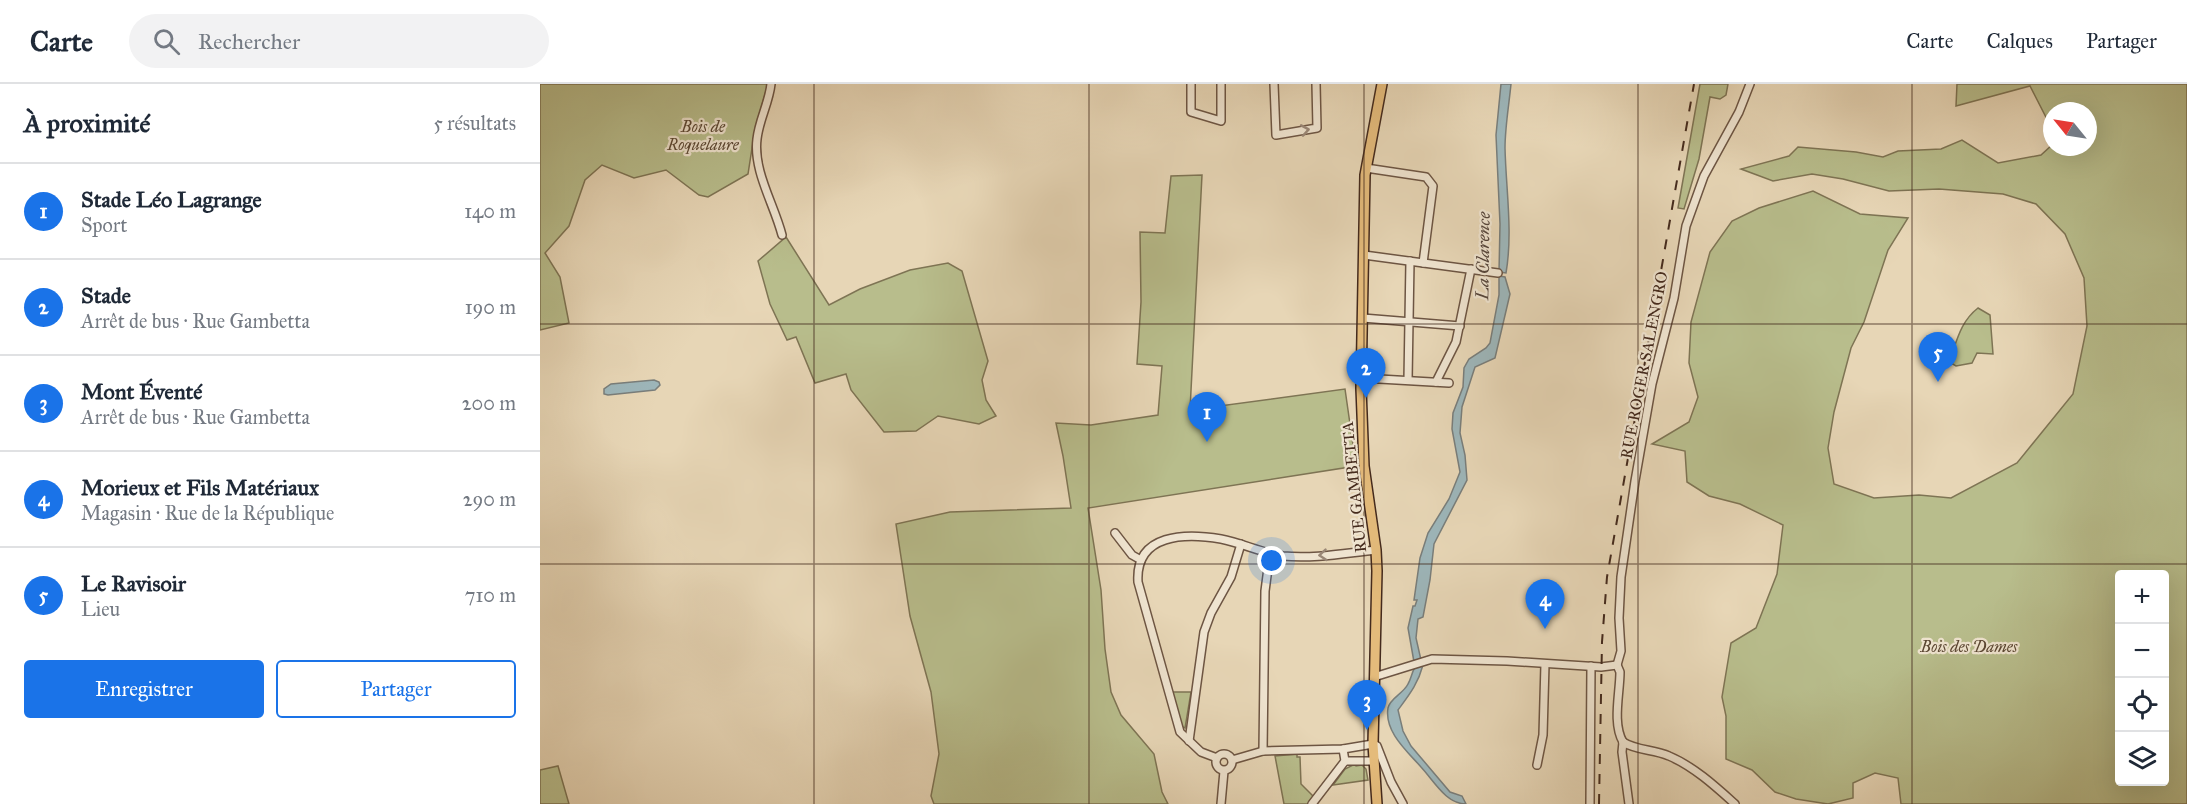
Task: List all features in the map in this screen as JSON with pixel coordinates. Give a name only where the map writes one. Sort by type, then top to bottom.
[{"type":"main road","name":"RUE GAMBETTA","points":[[1377,804],[1373,761],[1376,550],[1362,443],[1362,378],[1366,168],[1382,84]]},
{"type":"street","points":[[771,84],[757,136],[756,150],[758,164],[782,235]]},
{"type":"street","points":[[1191,84],[1191,112],[1230,124]]},
{"type":"street","points":[[1221,84],[1221,121]]},
{"type":"street","points":[[1274,84],[1276,135],[1317,128],[1316,84]]},
{"type":"street","name":"RUE ROGER SALENGRO","points":[[1629,804],[1622,752],[1623,742],[1618,722],[1620,672],[1617,665],[1621,656],[1619,609],[1621,577],[1635,481],[1653,376],[1674,298],[1686,226],[1704,176],[1739,112],[1750,84]]},
{"type":"street","points":[[1366,168],[1426,177],[1433,186],[1423,263]]},
{"type":"street","points":[[1364,255],[1498,273]]},
{"type":"street","points":[[1408,380],[1410,261]]},
{"type":"street","points":[[1436,382],[1456,342],[1471,268]]},
{"type":"street","points":[[1363,318],[1460,326]]},
{"type":"street","points":[[1362,378],[1449,382]]},
{"type":"street","points":[[1114,533],[1132,555],[1141,560]]},
{"type":"street","points":[[1232,760],[1225,754],[1217,758],[1201,752],[1180,732],[1138,582],[1141,560],[1152,547],[1169,537],[1208,537],[1241,544],[1270,554],[1311,556],[1376,550]]},
{"type":"street","points":[[1189,741],[1204,632],[1211,613],[1231,577],[1241,544]]},
{"type":"street","points":[[1263,751],[1265,591],[1270,554]]},
{"type":"street","points":[[1374,677],[1432,659],[1610,667],[1617,665]]},
{"type":"street","points":[[1537,765],[1543,735],[1545,664]]},
{"type":"street","points":[[1590,804],[1591,666]]},
{"type":"street","points":[[1623,742],[1675,759],[1702,777],[1735,804]]},
{"type":"street","points":[[1232,760],[1263,751],[1343,749],[1373,744],[1377,746],[1391,782],[1403,804]]},
{"type":"street","points":[[1343,749],[1346,761]]},
{"type":"street","points":[[1217,758],[1217,766],[1224,771]]},
{"type":"street","points":[[1224,771],[1231,767],[1232,760]]},
{"type":"street","points":[[1346,761],[1373,761]]},
{"type":"street","points":[[1312,804],[1346,761]]},
{"type":"street","points":[[1221,804],[1224,771]]},
{"type":"street","points":[[1374,785],[1391,782]]},
{"type":"green space","name":"Bois de Roquelaure","points":[[540,84],[768,84],[755,129],[748,174],[708,197],[699,195],[666,170],[634,178],[602,165],[585,180],[569,226],[545,253],[560,277],[569,323],[540,330]]},
{"type":"green space","points":[[1700,84],[1728,84],[1726,95],[1720,99],[1710,97],[1699,159],[1684,209],[1678,208]]},
{"type":"green space","name":"Bois des Dames","points":[[1957,84],[2187,84],[2187,804],[1901,804],[1898,778],[1875,773],[1853,783],[1853,798],[1828,804],[1796,799],[1775,792],[1752,770],[1726,759],[1726,716],[1722,697],[1731,643],[1756,628],[1777,574],[1783,525],[1740,504],[1709,496],[1687,482],[1685,451],[1652,444],[1689,422],[1698,397],[1689,363],[1691,322],[1710,252],[1732,221],[1759,208],[1813,191],[1860,214],[1908,218],[1888,250],[1864,322],[1851,348],[1834,412],[1828,448],[1834,484],[1874,498],[1919,495],[1951,498],[2017,463],[2073,394],[2087,326],[2084,278],[2065,234],[2036,204],[2003,194],[1939,189],[1889,191],[1843,179],[1812,174],[1773,181],[1741,169],[1789,156],[1798,147],[1856,152],[1883,157],[1898,151],[1941,149],[1962,140],[1998,163],[2043,153],[2043,156],[2097,156],[2097,102],[2043,102],[2043,111],[2030,86],[1956,106]]},
{"type":"green space","points":[[1202,175],[1190,410],[1345,389],[1356,466],[1088,508],[1101,590],[1111,692],[1121,715],[1154,754],[1162,792],[1168,804],[934,804],[931,796],[939,754],[931,692],[910,616],[896,524],[950,512],[1071,508],[1056,423],[1091,425],[1158,415],[1162,366],[1137,364],[1141,302],[1140,232],[1165,233],[1171,176]]},
{"type":"green space","points":[[786,237],[829,305],[860,289],[910,270],[948,263],[962,271],[988,361],[982,380],[986,400],[996,416],[979,424],[938,416],[916,431],[884,432],[851,390],[846,374],[815,383],[796,337],[787,340],[770,304],[758,261]]},
{"type":"green space","points":[[1978,308],[1990,315],[1993,354],[1977,353],[1972,363],[1956,366],[1949,362],[1957,339],[1967,319]]},
{"type":"green space","points":[[1171,692],[1191,692],[1185,728],[1180,726]]},
{"type":"green space","points":[[1297,754],[1297,757],[1300,757],[1301,784],[1314,797],[1308,804],[1284,804],[1275,756]]},
{"type":"green space","points":[[1355,764],[1356,766],[1362,765],[1366,769],[1368,780],[1333,785],[1345,769]]},
{"type":"green space","points":[[558,766],[569,804],[540,804],[540,770]]},
{"type":"water","points":[[1501,84],[1511,84],[1505,140],[1509,227],[1506,273],[1499,272],[1500,224],[1496,135]]},
{"type":"water","points":[[1499,276],[1505,277],[1510,294],[1495,358],[1475,367],[1462,407],[1460,433],[1467,480],[1434,544],[1423,617],[1418,619],[1416,638],[1421,660],[1414,662],[1408,628],[1413,606],[1417,600],[1414,600],[1420,558],[1428,533],[1449,499],[1460,472],[1452,429],[1453,413],[1463,387],[1464,368],[1469,359],[1490,343],[1499,295]]},
{"type":"water","points":[[654,380],[660,385],[655,390],[604,394],[604,389],[611,384]]},
{"type":"water","points":[[1423,665],[1416,684],[1398,710],[1403,731],[1411,746],[1450,792],[1462,796],[1466,804],[1452,800],[1441,791],[1398,741],[1390,725],[1389,705],[1406,687],[1415,667]]},
{"type":"railway","points":[[1599,804],[1602,642],[1607,577],[1694,84]]},
{"type":"place","name":"Le Ravisoir","points":[[1938,382]]},
{"type":"place","name":"Stade","points":[[1366,398]]},
{"type":"place","name":"Stade Léo Lagrange","points":[[1207,442]]},
{"type":"place","name":"Morieux et Fils Matériaux","points":[[1545,629]]},
{"type":"place","name":"Mont Éventé","points":[[1367,730]]},
{"type":"water label","name":"La Clarence","points":[[1483,256]]}]
